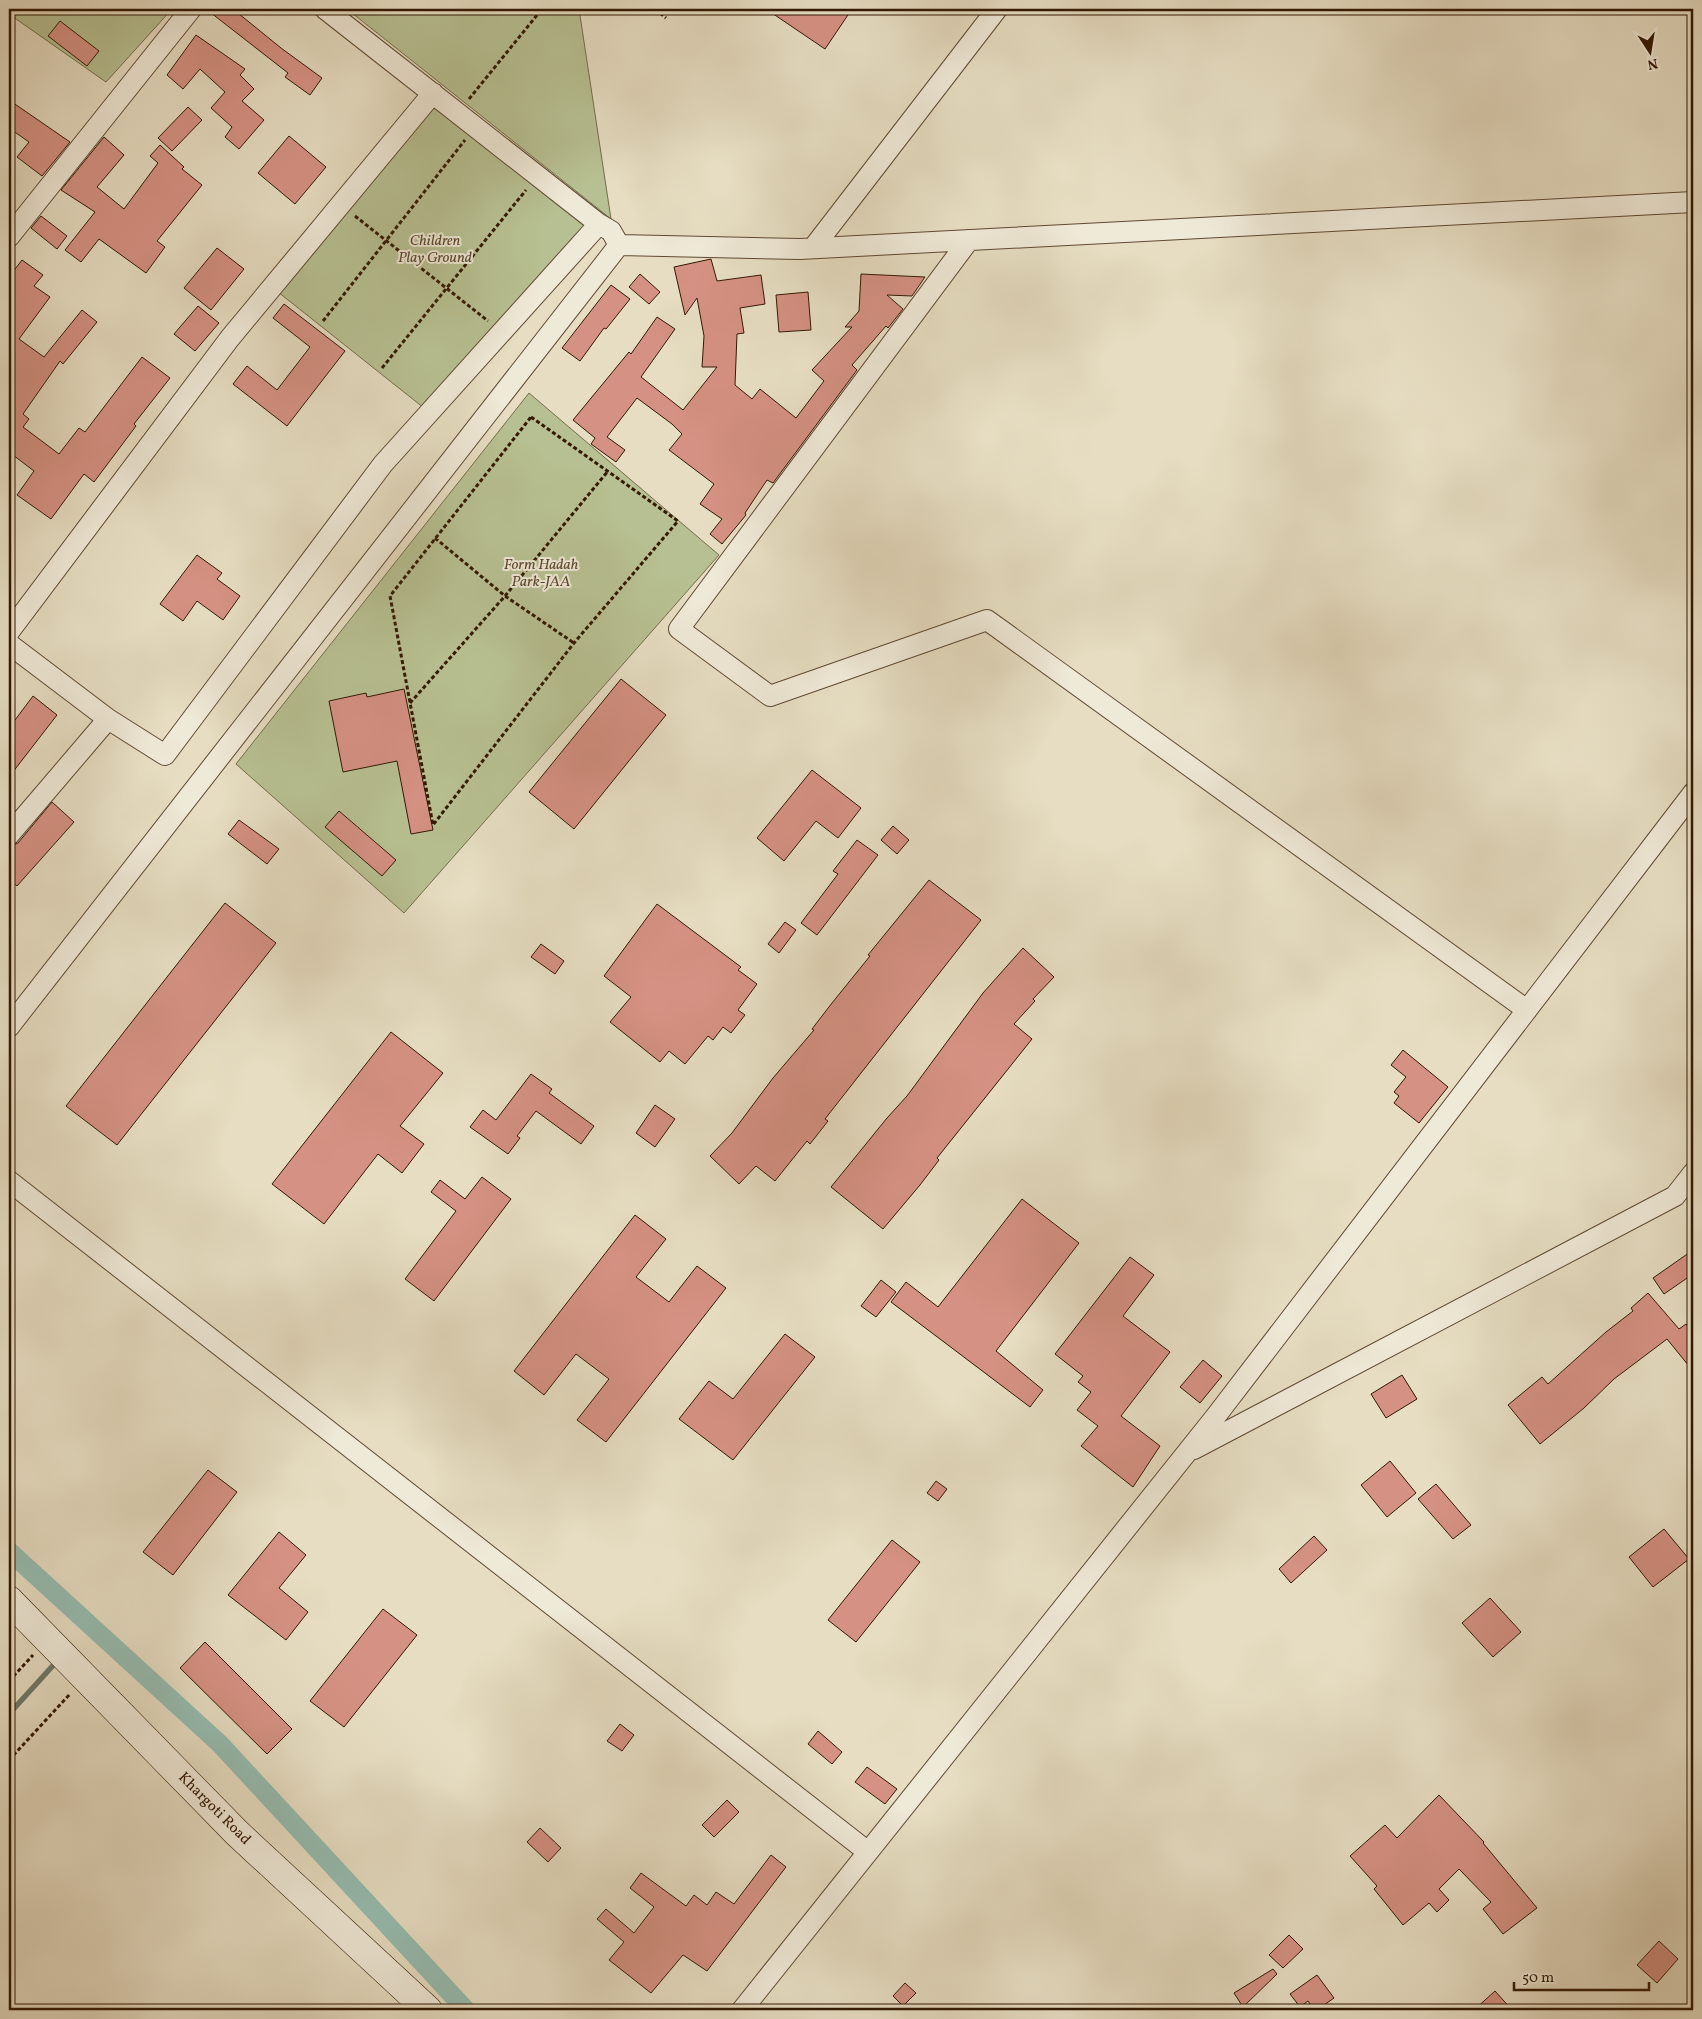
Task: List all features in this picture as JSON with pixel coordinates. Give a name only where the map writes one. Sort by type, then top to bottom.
[{"type":"main road","name":"Khargoti Road","points":[[9,1600],[237,1834],[428,2010]]},
{"type":"street","points":[[9,237],[191,9]]},
{"type":"street","points":[[326,9],[599,224],[611,231],[619,245]]},
{"type":"street","points":[[813,248],[997,9]]},
{"type":"street","points":[[9,632],[230,338],[433,94]]},
{"type":"street","points":[[619,245],[813,248],[1693,202]]},
{"type":"street","points":[[9,644],[108,719],[165,755],[383,464],[599,224]]},
{"type":"street","points":[[969,240],[679,629],[770,696],[987,620],[1528,1010]]},
{"type":"street","points":[[9,1027],[619,245]]},
{"type":"street","points":[[9,835],[108,719]]},
{"type":"street","points":[[742,2010],[1185,1454],[1693,793]]},
{"type":"street","points":[[1185,1454],[1675,1196],[1693,1173]]},
{"type":"street","points":[[9,1181],[868,1852]]},
{"type":"path","points":[[457,113],[542,9]]},
{"type":"path","points":[[655,9],[666,18]]},
{"type":"path","points":[[323,321],[475,127]]},
{"type":"path","points":[[382,368],[538,176]]},
{"type":"path","points":[[341,204],[502,332]]},
{"type":"path","points":[[531,417],[678,521],[574,643],[433,825],[390,596],[435,538],[531,417]]},
{"type":"path","points":[[410,704],[505,596],[608,471]]},
{"type":"path","points":[[435,538],[505,596],[574,643]]},
{"type":"path","points":[[9,1681],[38,1650]]},
{"type":"path","points":[[9,1760],[70,1694],[77,1701]]},
{"type":"green space","points":[[9,9],[172,9],[106,82],[9,14]]},
{"type":"green space","points":[[347,9],[579,9],[611,219]]},
{"type":"green space","name":"Children Play Ground","points":[[433,93],[586,227],[429,412],[273,288]]},
{"type":"green space","name":"Form Hadah Park-JAA","points":[[529,393],[719,555],[404,913],[236,764]]},
{"type":"building","points":[[206,9],[233,9],[322,78],[310,95],[285,77],[288,73]]},
{"type":"building","points":[[766,9],[852,9],[825,49]]},
{"type":"building","points":[[60,21],[99,51],[87,66],[48,36]]},
{"type":"building","points":[[196,35],[245,69],[240,75],[254,89],[242,101],[264,120],[239,149],[225,137],[232,127],[211,108],[225,92],[200,69],[183,89],[167,75]]},
{"type":"building","points":[[9,100],[70,142],[42,176],[17,157],[29,142],[9,128]]},
{"type":"building","points":[[188,107],[202,120],[172,151],[158,138]]},
{"type":"building","points":[[289,136],[326,167],[295,204],[258,173]]},
{"type":"building","points":[[104,137],[124,155],[97,187],[124,209],[158,163],[150,156],[160,145],[184,167],[182,169],[202,185],[157,241],[165,247],[146,273],[99,239],[81,262],[65,250],[95,212],[61,190]]},
{"type":"building","points":[[41,216],[67,236],[57,249],[31,228]]},
{"type":"building","points":[[217,248],[244,269],[211,310],[184,288]]},
{"type":"building","points":[[711,259],[717,281],[761,275],[765,304],[740,308],[744,333],[737,334],[735,385],[752,399],[760,389],[796,418],[824,381],[812,370],[852,327],[845,327],[859,311],[861,274],[925,277],[912,296],[887,295],[903,309],[888,328],[886,326],[852,365],[857,370],[773,483],[767,480],[745,513],[746,515],[722,544],[710,534],[722,519],[700,504],[714,484],[669,450],[682,434],[672,424],[637,398],[607,437],[625,450],[616,462],[591,444],[595,438],[573,420],[629,352],[631,354],[657,317],[675,329],[641,377],[683,410],[717,367],[702,367],[704,336],[697,298],[685,315],[674,267]]},
{"type":"building","points":[[22,260],[43,275],[34,286],[50,297],[19,339],[44,357],[82,310],[97,322],[63,364],[60,361],[23,414],[29,419],[23,427],[59,454],[79,428],[85,432],[142,357],[170,378],[134,424],[136,426],[94,482],[84,474],[51,519],[17,495],[34,471],[9,452],[9,277]]},
{"type":"building","points":[[640,274],[660,292],[649,304],[629,287]]},
{"type":"building","points":[[611,285],[630,299],[606,329],[604,328],[580,361],[562,348]]},
{"type":"building","points":[[808,292],[811,330],[779,332],[776,295]]},
{"type":"building","points":[[284,304],[345,351],[287,426],[233,384],[247,366],[277,390],[310,347],[273,318]]},
{"type":"building","points":[[198,306],[219,323],[195,351],[174,334]]},
{"type":"building","points":[[197,555],[222,573],[217,579],[240,596],[223,620],[197,601],[183,621],[160,604]]},
{"type":"building","points":[[621,679],[666,715],[574,829],[529,792]]},
{"type":"building","points":[[404,689],[433,830],[411,834],[397,761],[343,772],[329,701],[366,693],[367,697]]},
{"type":"building","points":[[33,696],[57,715],[9,777],[9,728]]},
{"type":"building","points":[[812,770],[861,808],[838,838],[816,821],[784,861],[757,838]]},
{"type":"building","points":[[52,802],[74,822],[17,886],[9,879],[9,847],[18,843]]},
{"type":"building","points":[[339,811],[396,860],[382,876],[325,827]]},
{"type":"building","points":[[239,820],[279,849],[267,864],[228,834]]},
{"type":"building","points":[[893,826],[909,840],[897,854],[881,840]]},
{"type":"building","points":[[857,840],[878,855],[817,935],[801,923],[838,874],[833,871]]},
{"type":"building","points":[[929,880],[981,920],[825,1119],[828,1121],[810,1144],[807,1141],[775,1181],[756,1166],[739,1184],[710,1156],[732,1133],[773,1078],[814,1030],[812,1029],[870,956],[868,955]]},
{"type":"building","points":[[225,903],[276,943],[117,1145],[66,1106]]},
{"type":"building","points":[[657,904],[741,967],[738,970],[757,984],[738,1010],[745,1015],[731,1033],[723,1027],[713,1040],[708,1036],[685,1064],[669,1051],[660,1062],[610,1022],[631,997],[604,976]]},
{"type":"building","points":[[785,922],[796,930],[779,953],[768,944]]},
{"type":"building","points":[[541,944],[564,961],[555,974],[531,957]]},
{"type":"building","points":[[1023,948],[1054,977],[1033,999],[1035,1001],[1014,1024],[1032,1039],[937,1158],[939,1160],[920,1185],[883,1229],[831,1187],[907,1096],[983,993]]},
{"type":"building","points":[[391,1032],[443,1073],[400,1126],[424,1144],[402,1173],[378,1154],[324,1224],[272,1184]]},
{"type":"building","points":[[1403,1050],[1448,1087],[1419,1123],[1394,1103],[1399,1096],[1394,1092],[1406,1077],[1391,1065]]},
{"type":"building","points":[[531,1074],[552,1089],[549,1093],[594,1126],[581,1144],[536,1111],[517,1136],[520,1138],[508,1154],[470,1127],[483,1110],[496,1120]]},
{"type":"building","points":[[655,1105],[675,1119],[655,1147],[636,1133]]},
{"type":"building","points":[[482,1177],[511,1199],[434,1301],[405,1279],[456,1211],[431,1192],[440,1180],[465,1199]]},
{"type":"building","points":[[1022,1199],[1079,1243],[996,1351],[1043,1390],[1030,1407],[891,1302],[906,1282],[938,1307]]},
{"type":"building","points":[[635,1215],[666,1239],[636,1277],[669,1302],[697,1266],[726,1288],[606,1442],[577,1420],[609,1379],[576,1354],[544,1395],[514,1371]]},
{"type":"building","points":[[1693,1250],[1693,1274],[1664,1294],[1653,1278]]},
{"type":"building","points":[[1130,1257],[1154,1275],[1123,1316],[1170,1352],[1121,1416],[1160,1446],[1133,1487],[1081,1446],[1098,1426],[1077,1410],[1091,1392],[1078,1382],[1083,1376],[1055,1354]]},
{"type":"building","points":[[881,1280],[896,1292],[876,1317],[861,1306]]},
{"type":"building","points":[[1648,1293],[1679,1329],[1686,1324],[1693,1333],[1693,1371],[1667,1339],[1614,1379],[1584,1408],[1540,1444],[1508,1405],[1542,1377],[1548,1384],[1606,1332],[1633,1311],[1631,1308]]},
{"type":"building","points":[[785,1334],[815,1357],[733,1460],[679,1419],[709,1381],[733,1399]]},
{"type":"building","points":[[1203,1360],[1222,1376],[1200,1403],[1180,1387]]},
{"type":"building","points":[[1402,1375],[1417,1399],[1386,1418],[1371,1394]]},
{"type":"building","points":[[1390,1461],[1416,1493],[1387,1517],[1361,1485]]},
{"type":"building","points":[[208,1470],[237,1492],[173,1575],[143,1552]]},
{"type":"building","points":[[936,1481],[947,1489],[938,1501],[927,1493]]},
{"type":"building","points":[[1436,1484],[1471,1525],[1453,1539],[1418,1499]]},
{"type":"building","points":[[1664,1529],[1689,1559],[1653,1587],[1629,1557]]},
{"type":"building","points":[[279,1532],[306,1555],[279,1588],[308,1612],[286,1640],[228,1595]]},
{"type":"building","points":[[1314,1536],[1327,1550],[1291,1583],[1279,1569]]},
{"type":"building","points":[[892,1540],[920,1562],[856,1642],[828,1620]]},
{"type":"building","points":[[1490,1598],[1521,1632],[1493,1657],[1462,1623]]},
{"type":"building","points":[[383,1609],[417,1635],[344,1727],[310,1701]]},
{"type":"building","points":[[205,1642],[292,1729],[267,1754],[180,1668]]},
{"type":"building","points":[[620,1724],[634,1735],[622,1751],[607,1741]]},
{"type":"building","points":[[818,1731],[842,1752],[832,1764],[808,1744]]},
{"type":"building","points":[[867,1767],[897,1789],[885,1804],[855,1782]]},
{"type":"building","points":[[1439,1795],[1484,1842],[1537,1908],[1503,1934],[1483,1909],[1491,1902],[1459,1869],[1439,1889],[1449,1900],[1437,1912],[1429,1903],[1403,1925],[1374,1889],[1377,1886],[1350,1856],[1385,1825],[1397,1838]]},
{"type":"building","points":[[727,1800],[739,1812],[714,1837],[702,1825]]},
{"type":"building","points":[[540,1828],[561,1848],[548,1862],[527,1842]]},
{"type":"building","points":[[771,1855],[786,1867],[707,1971],[683,1955],[651,1993],[609,1960],[624,1942],[597,1919],[606,1909],[634,1933],[654,1907],[630,1888],[641,1873],[686,1906],[694,1895],[707,1905],[716,1892],[734,1904]]},
{"type":"building","points":[[1289,1935],[1303,1949],[1283,1968],[1269,1955]]},
{"type":"building","points":[[1659,1941],[1678,1959],[1657,1983],[1637,1965]]},
{"type":"building","points":[[1273,1969],[1277,1974],[1243,2007],[1234,1993]]},
{"type":"building","points":[[1317,1975],[1334,1998],[1317,2010],[1314,2010],[1308,2001],[1300,2007],[1290,1994]]},
{"type":"building","points":[[905,1983],[916,1993],[903,2006],[893,1996]]},
{"type":"building","points":[[1495,1991],[1512,2010],[1474,2010]]},
{"type":"waterway","points":[[9,1551],[220,1744],[466,2010]]},
{"type":"waterway","points":[[9,1714],[58,1660]]}]
